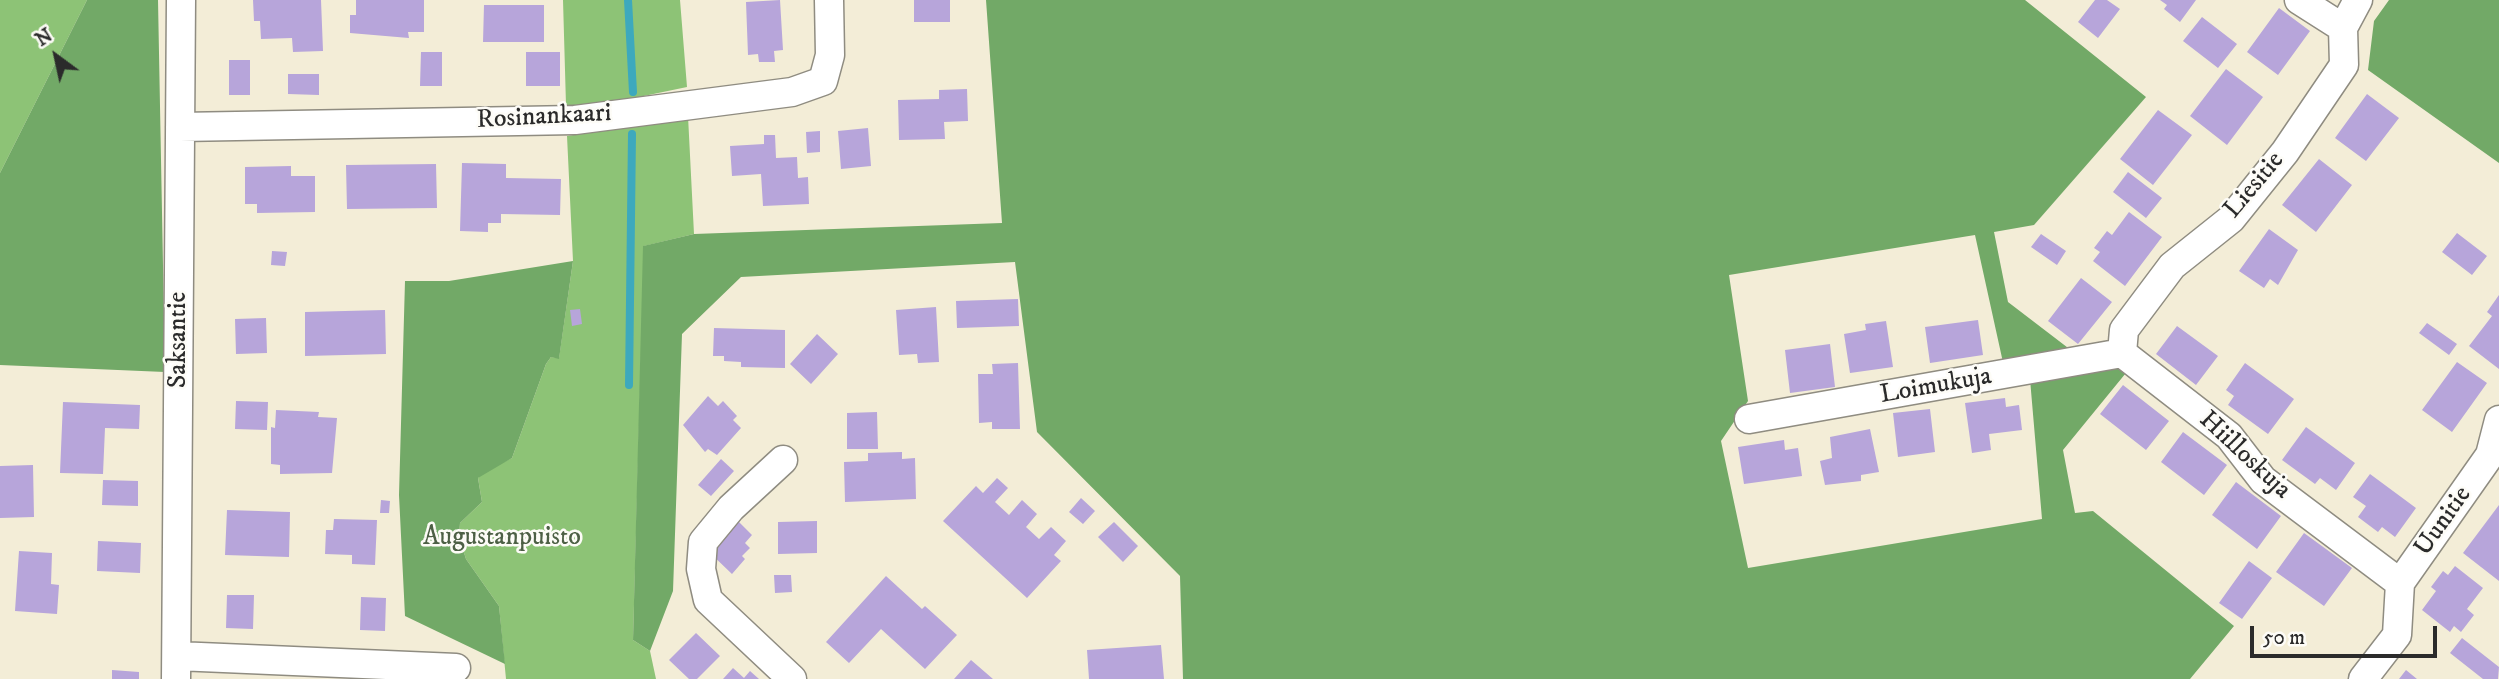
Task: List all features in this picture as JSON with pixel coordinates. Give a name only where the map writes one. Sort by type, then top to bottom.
[{"type":"street","name":"Saksantie","points":[[177,667],[181,0]]},
{"type":"street","name":"Rosinankaari","points":[[180,127],[575,120],[792,92],[823,81],[830,55],[829,0]]},
{"type":"street","points":[[2299,0],[2343,28]]},
{"type":"street","name":"Liesitie","points":[[2122,353],[2124,330],[2172,266],[2231,219],[2285,152],[2344,65],[2343,28],[2358,0]]},
{"type":"street","name":"Loimukuja","points":[[1749,419],[2122,353]]},
{"type":"street","name":"Hiilloskuja","points":[[2122,353],[2229,436],[2263,480],[2400,583]]},
{"type":"street","name":"Uunitie","points":[[2400,583],[2490,454],[2499,420]]},
{"type":"street","points":[[783,460],[731,508],[703,542],[701,569],[708,600],[792,679]]},
{"type":"street","points":[[2363,679],[2397,635],[2400,583]]},
{"type":"street","points":[[177,667],[456,668]]},
{"type":"green space","points":[[0,0],[87,0],[0,173]]},
{"type":"green space","points":[[87,0],[158,0],[165,372],[0,365],[0,173]]},
{"type":"green space","points":[[563,0],[680,0],[687,87],[586,108],[566,105]]},
{"type":"green space","points":[[986,0],[2025,0],[2146,97],[2034,225],[1994,232],[2008,302],[2076,354],[2004,367],[1975,235],[1729,275],[1748,401],[1721,441],[1748,568],[2042,519],[2030,379],[2120,360],[2130,368],[2063,450],[2075,513],[2093,511],[2234,626],[2190,679],[1183,679],[1180,576],[1037,432],[1015,262],[741,277],[682,334],[673,591],[650,651],[633,640],[643,246],[694,234],[1002,223]]},
{"type":"green space","points":[[2389,0],[2499,0],[2499,163],[2368,70],[2374,21]]},
{"type":"green space","name":"Augustanpuisto","points":[[688,116],[694,234],[644,246],[633,640],[650,651],[656,679],[506,679],[499,606],[466,559],[459,537],[460,523],[482,502],[478,478],[485,471],[512,458],[546,364],[551,357],[559,358],[573,261],[567,136]]},
{"type":"green space","points":[[573,261],[559,359],[551,357],[546,364],[512,458],[478,478],[482,502],[460,523],[459,537],[466,559],[499,606],[505,664],[405,616],[399,495],[405,281],[449,281]]},
{"type":"building","points":[[253,0],[321,0],[323,51],[293,52],[292,38],[261,39],[260,21],[254,21]]},
{"type":"building","points":[[356,0],[424,0],[424,32],[408,32],[409,38],[350,33],[350,15],[356,15]]},
{"type":"building","points":[[780,0],[783,50],[774,51],[775,62],[759,62],[758,54],[748,55],[746,2]]},
{"type":"building","points":[[914,0],[950,0],[950,22],[914,22]]},
{"type":"building","points":[[2095,0],[2107,0],[2120,9],[2098,38],[2078,22]]},
{"type":"building","points":[[2160,0],[2196,0],[2180,22],[2164,9],[2167,5]]},
{"type":"building","points":[[484,5],[544,5],[544,42],[483,42]]},
{"type":"building","points":[[2279,8],[2310,31],[2278,75],[2247,52]]},
{"type":"building","points":[[2202,17],[2237,44],[2218,68],[2183,41]]},
{"type":"building","points":[[421,52],[442,52],[442,86],[420,86]]},
{"type":"building","points":[[526,52],[560,52],[560,86],[526,86]]},
{"type":"building","points":[[229,60],[250,60],[250,95],[229,95]]},
{"type":"building","points":[[2226,69],[2263,97],[2227,145],[2190,116]]},
{"type":"building","points":[[288,74],[319,74],[319,95],[288,94]]},
{"type":"building","points":[[967,89],[968,121],[944,122],[945,139],[899,140],[898,100],[939,99],[939,90]]},
{"type":"building","points":[[2367,94],[2399,118],[2366,161],[2335,138]]},
{"type":"building","points":[[2158,110],[2192,135],[2153,185],[2120,159]]},
{"type":"building","points":[[868,128],[871,166],[841,169],[838,131]]},
{"type":"building","points":[[820,131],[820,152],[807,153],[806,132]]},
{"type":"building","points":[[764,135],[775,135],[776,158],[797,157],[798,178],[808,177],[809,204],[763,206],[761,174],[732,176],[730,146],[764,144]]},
{"type":"building","points":[[2319,159],[2352,185],[2316,232],[2282,205]]},
{"type":"building","points":[[462,163],[506,164],[506,178],[561,179],[560,215],[501,214],[501,223],[488,223],[488,232],[460,231]]},
{"type":"building","points":[[436,164],[437,208],[347,209],[346,165]]},
{"type":"building","points":[[291,166],[291,176],[315,176],[315,212],[257,213],[257,204],[245,204],[245,167]]},
{"type":"building","points":[[2128,172],[2162,198],[2146,218],[2113,192]]},
{"type":"building","points":[[2129,212],[2162,237],[2125,286],[2093,261],[2100,252],[2094,248],[2107,231],[2112,235]]},
{"type":"building","points":[[2269,229],[2298,250],[2278,285],[2270,279],[2264,288],[2239,271]]},
{"type":"building","points":[[2457,233],[2487,256],[2472,275],[2442,252]]},
{"type":"building","points":[[2041,234],[2066,251],[2057,265],[2031,247]]},
{"type":"building","points":[[272,251],[287,252],[285,266],[271,265]]},
{"type":"building","points":[[2081,278],[2112,302],[2078,344],[2048,321]]},
{"type":"building","points":[[2499,295],[2499,369],[2469,346],[2492,316],[2487,312]]},
{"type":"building","points":[[1018,299],[1019,326],[957,328],[956,301]]},
{"type":"building","points":[[936,307],[939,362],[918,363],[917,354],[899,355],[896,310]]},
{"type":"building","points":[[580,309],[582,324],[572,326],[570,310]]},
{"type":"building","points":[[385,310],[386,354],[305,356],[305,312]]},
{"type":"building","points":[[266,318],[267,353],[236,354],[235,319]]},
{"type":"building","points":[[1978,320],[1983,355],[1930,363],[1925,327]]},
{"type":"building","points":[[1886,321],[1893,367],[1850,373],[1844,334],[1866,330],[1865,324]]},
{"type":"building","points":[[2427,323],[2457,344],[2449,355],[2419,333]]},
{"type":"building","points":[[2177,326],[2218,356],[2196,385],[2156,354]]},
{"type":"building","points":[[714,328],[785,330],[785,368],[741,367],[741,362],[724,361],[724,356],[713,356]]},
{"type":"building","points":[[817,334],[838,354],[811,384],[790,364]]},
{"type":"building","points":[[1830,344],[1835,387],[1790,393],[1785,350]]},
{"type":"building","points":[[2457,362],[2487,383],[2452,432],[2422,410]]},
{"type":"building","points":[[1018,363],[1020,429],[992,429],[992,422],[979,423],[978,374],[993,374],[992,364]]},
{"type":"building","points":[[2245,363],[2294,399],[2268,434],[2228,405],[2234,396],[2226,390]]},
{"type":"building","points":[[2123,385],[2169,421],[2146,450],[2100,414]]},
{"type":"building","points":[[708,396],[718,406],[723,401],[737,416],[733,420],[741,428],[717,455],[708,449],[705,452],[683,425]]},
{"type":"building","points":[[2005,398],[2006,407],[2019,405],[2022,430],[1989,434],[1991,450],[1972,453],[1965,403]]},
{"type":"building","points":[[236,401],[268,402],[267,430],[235,429]]},
{"type":"building","points":[[63,402],[140,405],[139,429],[105,428],[103,474],[60,473]]},
{"type":"building","points":[[1930,409],[1935,452],[1898,457],[1893,413]]},
{"type":"building","points":[[276,410],[319,412],[318,417],[337,418],[332,473],[280,474],[280,465],[271,464],[271,427],[275,428]]},
{"type":"building","points":[[877,412],[878,449],[847,449],[847,413]]},
{"type":"building","points":[[2306,427],[2355,463],[2336,490],[2320,478],[2315,484],[2282,460]]},
{"type":"building","points":[[1870,429],[1879,472],[1861,475],[1861,481],[1825,485],[1820,461],[1832,458],[1830,437]]},
{"type":"building","points":[[2183,432],[2227,465],[2204,495],[2161,462]]},
{"type":"building","points":[[1784,440],[1785,450],[1798,448],[1802,476],[1744,484],[1738,447]]},
{"type":"building","points":[[902,452],[902,459],[915,458],[916,499],[845,502],[844,462],[868,461],[868,453]]},
{"type":"building","points":[[721,459],[734,471],[711,496],[698,485]]},
{"type":"building","points":[[33,465],[34,517],[0,518],[0,466]]},
{"type":"building","points":[[2370,474],[2416,508],[2395,537],[2382,527],[2378,532],[2358,517],[2366,506],[2353,497]]},
{"type":"building","points":[[997,478],[1008,488],[995,502],[1009,515],[1022,500],[1037,514],[1026,527],[1039,539],[1051,527],[1066,541],[1054,555],[1061,561],[1027,598],[943,521],[976,486],[983,493]]},
{"type":"building","points":[[103,480],[138,481],[138,506],[102,505]]},
{"type":"building","points":[[2236,482],[2281,516],[2257,549],[2212,515]]},
{"type":"building","points":[[1081,498],[1095,511],[1083,524],[1069,512]]},
{"type":"building","points":[[381,500],[390,501],[389,513],[380,513]]},
{"type":"building","points":[[2499,505],[2499,581],[2463,553]]},
{"type":"building","points":[[227,510],[290,512],[289,557],[225,555]]},
{"type":"building","points":[[334,519],[377,520],[375,565],[352,564],[352,555],[325,554],[326,530],[333,530]]},
{"type":"building","points":[[738,521],[752,535],[745,543],[750,548],[742,556],[745,559],[732,574],[708,551]]},
{"type":"building","points":[[817,521],[817,553],[778,554],[778,522]]},
{"type":"building","points":[[1114,522],[1138,546],[1123,562],[1098,537]]},
{"type":"building","points":[[2304,533],[2352,568],[2324,606],[2276,572]]},
{"type":"building","points":[[98,541],[141,543],[140,573],[97,571]]},
{"type":"building","points":[[19,551],[52,553],[51,584],[59,585],[57,614],[15,611]]},
{"type":"building","points":[[2249,561],[2272,578],[2242,619],[2219,603]]},
{"type":"building","points":[[2455,566],[2483,588],[2467,609],[2474,615],[2461,632],[2454,626],[2450,632],[2422,610],[2436,591],[2431,587],[2443,571],[2448,575]]},
{"type":"building","points":[[774,575],[791,575],[792,592],[775,593]]},
{"type":"building","points":[[886,576],[922,609],[925,606],[957,635],[925,669],[881,629],[849,663],[826,642]]},
{"type":"building","points":[[227,595],[254,595],[253,629],[226,628]]},
{"type":"building","points":[[361,597],[386,598],[385,631],[360,630]]},
{"type":"building","points":[[696,633],[720,656],[697,679],[689,679],[669,660]]},
{"type":"building","points":[[2462,638],[2499,667],[2498,679],[2483,679],[2450,653]]},
{"type":"building","points":[[1161,645],[1164,679],[1089,679],[1087,650]]},
{"type":"building","points":[[971,660],[993,679],[954,679]]},
{"type":"building","points":[[733,668],[744,678],[750,671],[759,679],[723,679]]},
{"type":"building","points":[[112,670],[139,672],[139,679],[112,679]]},
{"type":"building","points":[[2406,670],[2417,679],[2399,679]]},
{"type":"waterway","points":[[628,0],[633,92]]},
{"type":"waterway","points":[[629,385],[632,134]]}]
